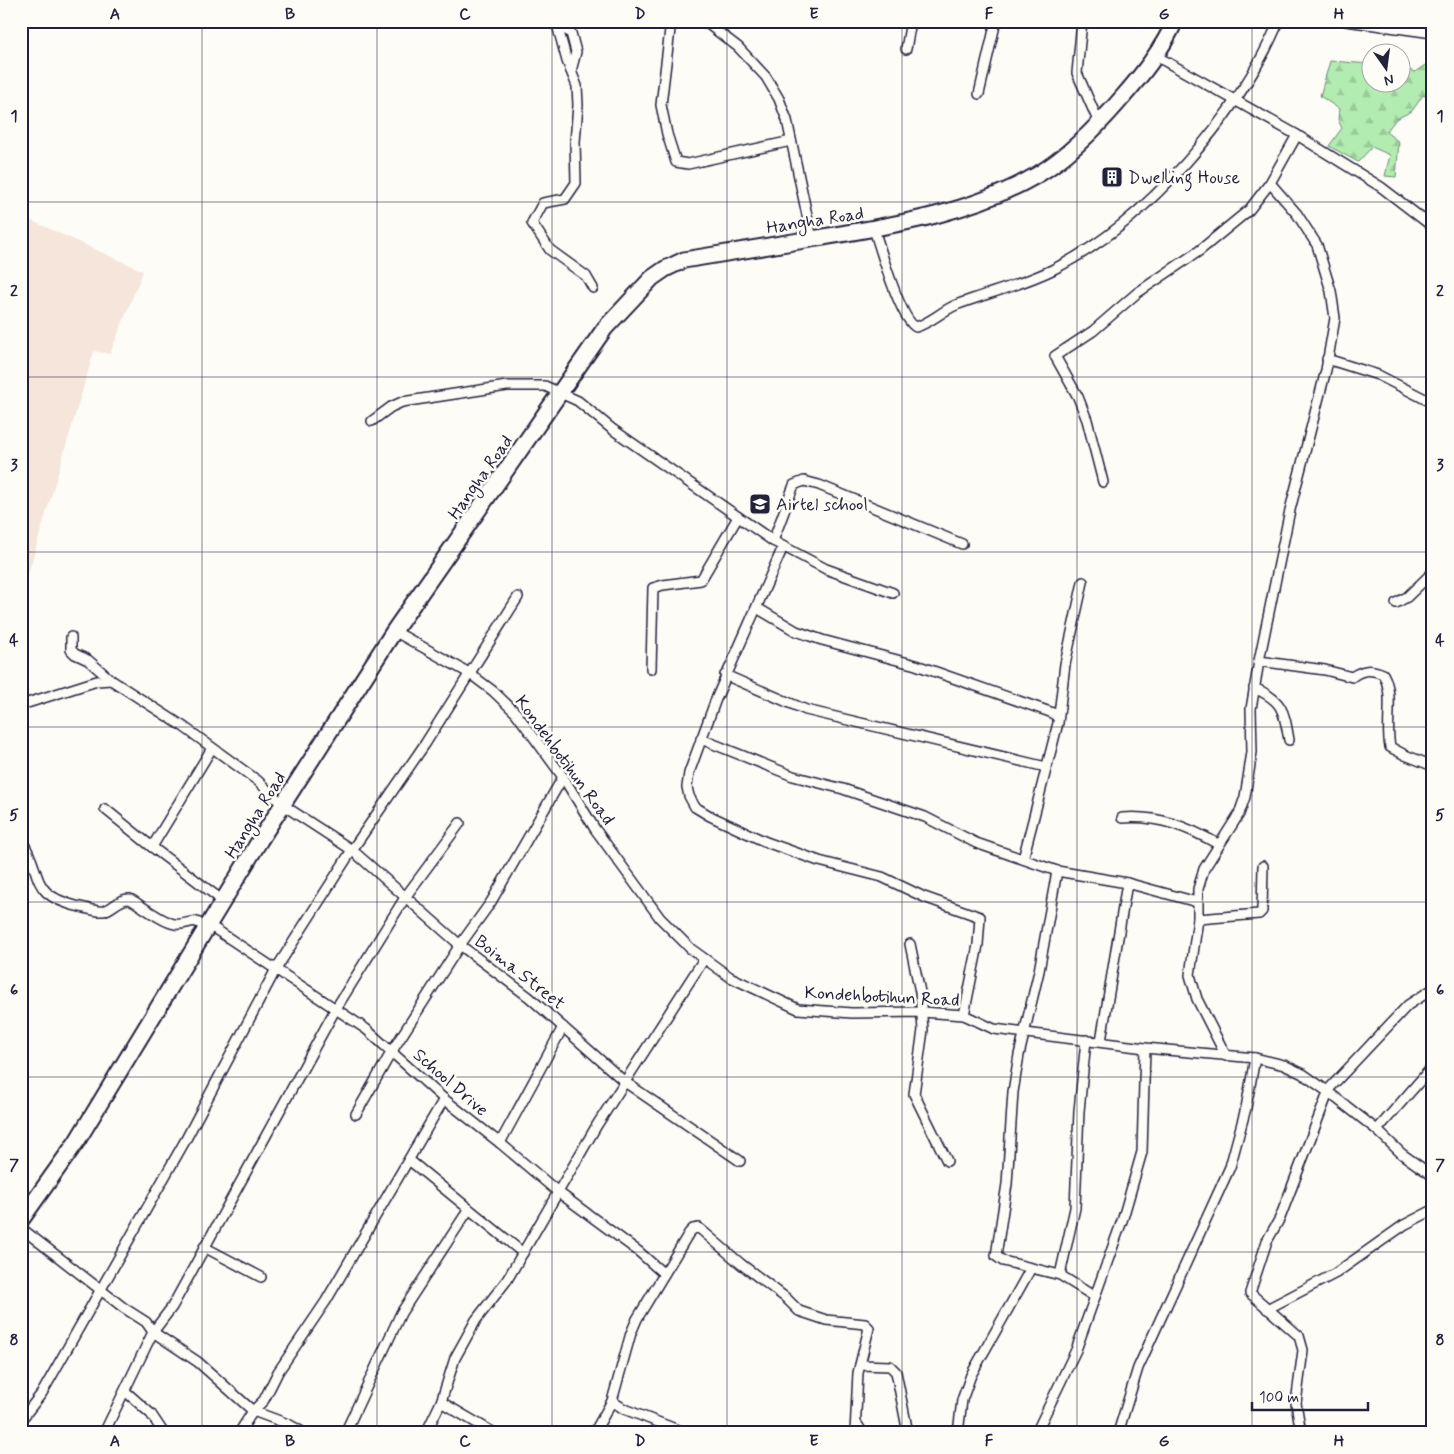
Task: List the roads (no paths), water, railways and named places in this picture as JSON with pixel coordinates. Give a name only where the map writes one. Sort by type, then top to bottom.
[{"type":"highway","name":"Hangha Road","points":[[21,1220],[78,1141],[223,901],[394,630],[605,328],[652,278],[684,260],[874,229],[922,219],[1009,190],[1062,158],[1099,124],[1156,56],[1175,21]]},
{"type":"street","points":[[671,21],[662,105],[667,134],[676,162],[688,164],[791,141]]},
{"type":"street","points":[[704,21],[738,47],[773,86],[787,120],[812,239]]},
{"type":"street","points":[[906,49],[911,21]]},
{"type":"street","points":[[979,94],[996,21]]},
{"type":"street","points":[[1082,21],[1077,73],[1099,124]]},
{"type":"street","points":[[874,229],[887,271],[909,322],[916,327],[951,307],[1002,290],[1053,269],[1110,234],[1152,198],[1177,173],[1234,102],[1260,62],[1279,21]]},
{"type":"street","points":[[1346,21],[1433,33]]},
{"type":"street","points":[[556,22],[577,86],[576,183],[565,199],[543,203],[532,223],[550,250],[586,276],[593,288]]},
{"type":"street","points":[[1156,56],[1234,102],[1297,136],[1381,187],[1431,224]]},
{"type":"street","points":[[1103,482],[1087,420],[1078,397],[1055,356],[1093,331],[1137,293],[1199,251],[1249,210],[1270,183],[1297,136]]},
{"type":"street","points":[[1226,1056],[1197,999],[1190,975],[1198,919],[1197,902],[1200,879],[1218,844],[1239,814],[1245,797],[1252,752],[1251,709],[1259,661],[1290,510],[1334,330],[1334,307],[1322,258],[1310,230],[1270,183]]},
{"type":"street","points":[[1327,360],[1378,375],[1433,404]]},
{"type":"street","points":[[372,420],[402,402],[507,386],[545,386],[578,401],[612,429],[782,547],[826,569],[893,593]]},
{"type":"street","points":[[773,541],[794,485],[804,481],[819,485],[962,544]]},
{"type":"street","points":[[651,669],[653,588],[701,580],[738,517]]},
{"type":"street","points":[[782,547],[757,608],[725,675],[701,739],[687,786],[695,807],[738,830],[766,842],[819,861],[882,877],[938,902],[980,916],[978,945],[964,1015]]},
{"type":"street","points":[[1396,603],[1407,597],[1433,572]]},
{"type":"street","points":[[1023,860],[1058,723],[1057,717],[1065,664],[1083,582]]},
{"type":"street","points":[[23,1413],[42,1392],[185,1140],[276,969],[352,850],[425,744],[518,596]]},
{"type":"street","points":[[757,608],[796,631],[916,665],[1053,713],[1057,717]]},
{"type":"street","name":"Kondehbotihun Road","points":[[394,630],[469,674],[493,691],[516,713],[563,777],[595,829],[660,918],[677,936],[704,959],[730,977],[798,1009],[852,1013],[922,1012],[964,1015],[994,1029],[1145,1048],[1255,1058],[1294,1069],[1328,1092],[1377,1130],[1402,1154],[1432,1173]]},
{"type":"street","name":"Boima Street","points":[[71,637],[71,650],[75,654],[100,668],[111,680],[212,748],[258,782],[283,805],[352,850],[460,945],[529,997],[625,1082],[740,1161]]},
{"type":"street","points":[[1259,661],[1325,670],[1352,676],[1360,671],[1373,670],[1383,674],[1390,694],[1387,733],[1390,747],[1433,766]]},
{"type":"street","points":[[725,675],[806,710],[1046,767]]},
{"type":"street","points":[[21,706],[96,681],[111,680]]},
{"type":"street","points":[[1254,688],[1269,694],[1280,704],[1289,740]]},
{"type":"street","points":[[701,739],[793,776],[843,789],[925,817],[976,843],[1023,860],[1057,871],[1126,883],[1197,902]]},
{"type":"street","points":[[152,846],[212,748]]},
{"type":"street","points":[[356,1114],[392,1052],[460,945],[491,902],[563,777]]},
{"type":"street","points":[[105,809],[223,901]]},
{"type":"street","points":[[1122,818],[1137,817],[1168,822],[1186,828],[1218,844]]},
{"type":"street","points":[[104,1433],[153,1332],[172,1307],[335,1010],[406,896],[460,823]]},
{"type":"street","name":"School Drive","points":[[21,839],[31,858],[39,882],[45,892],[53,898],[99,911],[130,898],[172,923],[196,921],[201,923],[276,969],[366,1029],[444,1099],[500,1142],[558,1192],[638,1251],[664,1274]]},
{"type":"street","points":[[1198,919],[1259,914],[1262,911],[1263,866]]},
{"type":"street","points":[[1057,871],[1039,970],[1024,1032],[1013,1092],[1007,1184],[996,1256],[1003,1261],[1060,1275],[1095,1297]]},
{"type":"street","points":[[1101,1042],[1115,940],[1126,883]]},
{"type":"street","points":[[910,944],[922,1012],[921,1055],[914,1094],[946,1161]]},
{"type":"street","points":[[426,1433],[441,1402],[455,1358],[476,1320],[508,1280],[558,1192],[625,1082],[704,959]]},
{"type":"street","points":[[1300,1433],[1296,1403],[1303,1350],[1300,1336],[1250,1293],[1250,1288],[1267,1241],[1280,1218],[1328,1092],[1408,1005],[1433,989]]},
{"type":"street","points":[[500,1142],[563,1027]]},
{"type":"street","points":[[1060,1275],[1075,1208],[1079,1110],[1086,1040]]},
{"type":"street","points":[[1036,1433],[1076,1350],[1123,1218],[1142,1152],[1144,1138],[1145,1048]]},
{"type":"street","points":[[1118,1433],[1138,1368],[1230,1167],[1255,1058]]},
{"type":"street","points":[[1377,1130],[1433,1066]]},
{"type":"street","points":[[239,1433],[253,1411],[264,1400],[278,1372],[326,1301],[444,1099]]},
{"type":"street","points":[[409,1160],[523,1253]]},
{"type":"street","points":[[345,1433],[401,1313],[469,1209]]},
{"type":"street","points":[[1267,1309],[1336,1273],[1404,1225],[1433,1210]]},
{"type":"street","points":[[21,1228],[99,1290],[146,1322],[153,1332],[198,1362],[253,1411],[288,1424],[304,1433]]},
{"type":"street","points":[[594,1433],[612,1401],[631,1332],[689,1233],[693,1229],[699,1228],[800,1311],[826,1320],[865,1324],[869,1328],[856,1390],[856,1428],[866,1433]]},
{"type":"street","points":[[204,1247],[261,1277]]},
{"type":"street","points":[[958,1433],[962,1400],[971,1374],[1031,1268]]},
{"type":"street","points":[[860,1365],[890,1366],[896,1372],[908,1433]]},
{"type":"street","points":[[124,1391],[151,1414],[163,1432]]},
{"type":"street","points":[[612,1401],[624,1409],[686,1433]]},
{"type":"street","points":[[441,1402],[494,1433]]},
{"type":"place","name":"Dwelling House","points":[[1112,177]]},
{"type":"place","name":"Airtel school","points":[[760,504]]}]
